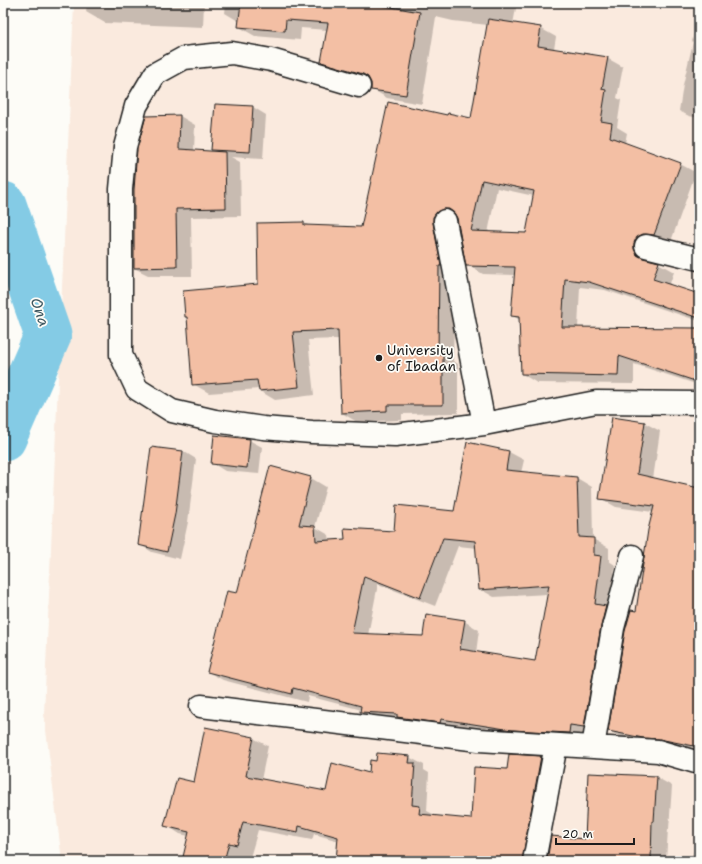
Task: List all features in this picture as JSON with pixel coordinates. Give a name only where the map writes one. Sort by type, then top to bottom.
[{"type":"street","points":[[359,86],[271,60],[232,53],[184,58],[155,74],[136,106],[125,147],[121,188],[121,355],[138,389],[172,411],[215,421],[263,428],[395,435],[484,424],[596,402],[699,403]]},
{"type":"street","points":[[445,221],[484,424]]},
{"type":"street","points":[[646,246],[699,259]]},
{"type":"street","points":[[593,747],[612,628],[632,556]]},
{"type":"street","points":[[201,706],[479,740],[658,751],[699,762]]},
{"type":"street","points":[[534,861],[556,745]]},
{"type":"shaded area","name":"University of Ibadan","points":[[74,3],[699,3],[699,861],[62,861],[44,714]]},
{"type":"building","points":[[241,3],[368,3],[420,12],[406,95],[371,90],[371,83],[368,77],[363,74],[321,62],[328,23],[286,20],[285,31],[238,27]]},
{"type":"building","points":[[488,19],[541,27],[538,46],[608,57],[602,89],[606,90],[601,121],[612,123],[610,137],[681,163],[654,235],[643,234],[637,237],[634,243],[634,249],[637,255],[659,262],[653,279],[699,294],[699,318],[589,282],[565,279],[562,327],[699,328],[699,368],[695,381],[619,356],[618,376],[521,374],[519,317],[511,316],[515,267],[466,266],[457,218],[449,209],[443,209],[437,212],[433,217],[433,223],[441,266],[439,266],[438,354],[443,354],[443,405],[387,405],[387,411],[341,413],[338,330],[293,332],[299,387],[259,391],[257,380],[192,385],[187,317],[185,317],[183,291],[258,284],[257,223],[304,222],[304,225],[361,227],[388,102],[447,115],[448,113],[471,118]],"holes":[[[482,180],[534,191],[526,233],[471,231]]]},
{"type":"building","points":[[215,104],[253,106],[250,152],[211,150]]},
{"type":"building","points":[[180,115],[179,149],[225,152],[226,208],[176,209],[177,267],[134,268],[134,190],[137,149],[146,116]]},
{"type":"building","points":[[612,417],[645,422],[637,474],[699,488],[699,747],[608,731],[625,631],[631,610],[636,611],[648,530],[654,506],[599,499]]},
{"type":"building","points":[[214,435],[250,439],[247,468],[211,464]]},
{"type":"building","points":[[467,442],[509,451],[506,470],[577,477],[579,537],[594,538],[594,555],[601,556],[595,604],[606,606],[601,626],[584,727],[570,725],[569,733],[512,730],[441,719],[440,723],[397,717],[397,714],[360,712],[361,706],[293,688],[292,694],[207,672],[227,591],[237,593],[270,466],[311,477],[299,525],[315,526],[316,541],[345,539],[344,528],[394,531],[396,505],[454,511]],"holes":[[[443,538],[475,541],[479,590],[549,585],[535,661],[460,649],[465,620],[426,614],[423,636],[352,633],[364,576],[420,598]]]},
{"type":"building","points":[[151,447],[183,451],[175,514],[167,552],[138,545]]},
{"type":"building","points":[[205,727],[254,737],[246,776],[326,791],[332,763],[369,773],[370,760],[376,761],[377,753],[410,756],[409,763],[415,763],[412,805],[420,806],[419,814],[471,819],[474,767],[507,769],[509,754],[541,756],[522,861],[336,861],[338,837],[299,826],[298,832],[243,822],[237,845],[229,843],[224,861],[182,861],[189,832],[164,826],[177,778],[194,782]]},
{"type":"building","points":[[588,773],[657,776],[654,821],[652,821],[651,861],[547,861],[551,836],[585,839]]},
{"type":"waterway","name":"Ona","points":[[3,205],[48,335],[3,438]]},
{"type":"place","name":"University of Ibadan","points":[[379,358]]}]
